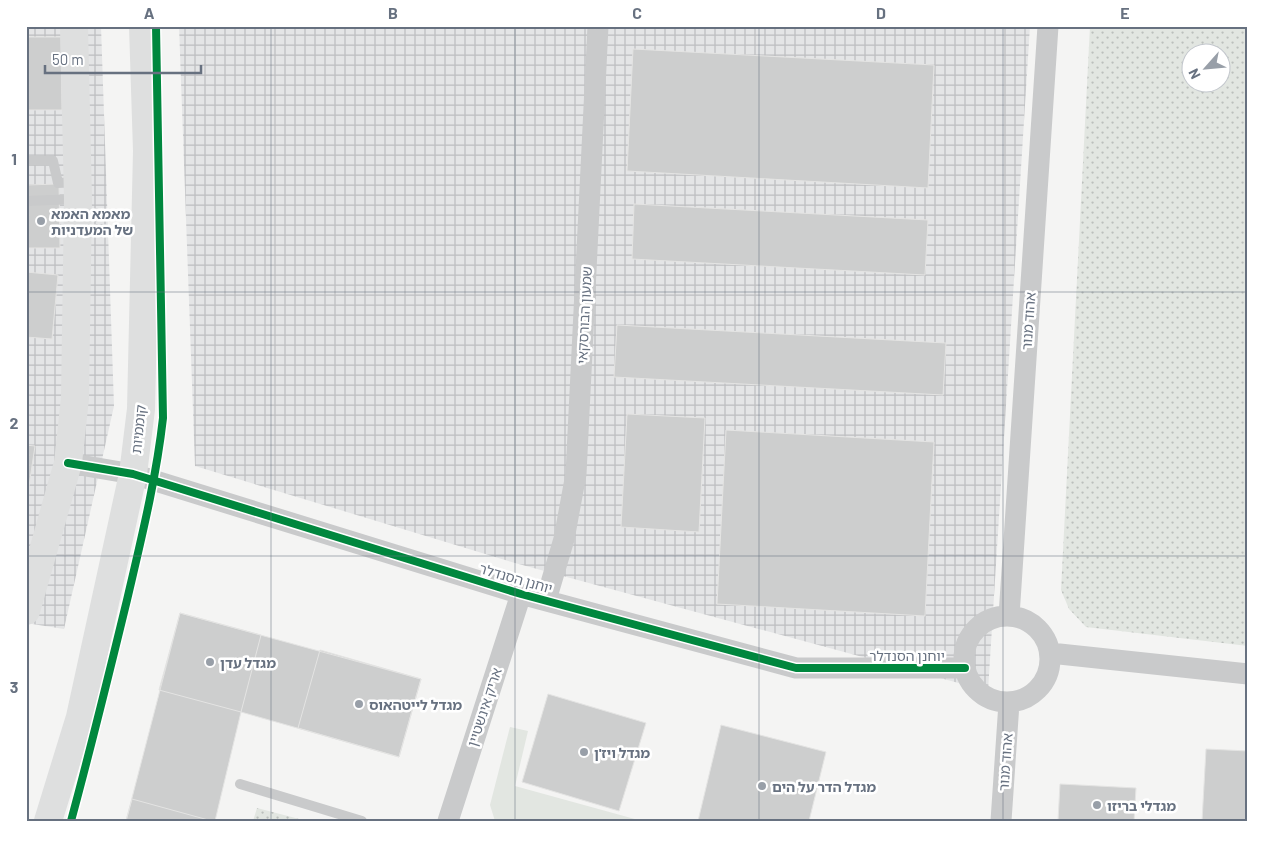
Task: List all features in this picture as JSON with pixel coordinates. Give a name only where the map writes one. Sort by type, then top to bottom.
[{"type":"main road","points":[[26,611],[68,463],[75,398],[78,191],[74,26]]},
{"type":"main road","name":"קוממיות","points":[[48,821],[80,716],[133,474],[141,409],[147,151],[142,26]]},
{"type":"street","name":"שמעון הבורסקאי","points":[[546,600],[564,539],[576,474],[598,26]]},
{"type":"street","name":"אהוד מנור","points":[[1009,616],[1048,26]]},
{"type":"street","name":"יוחנן הסנדלר","points":[[68,463],[133,474],[521,594],[796,668],[965,668]]},
{"type":"street","name":"אריק אינשטיין","points":[[448,821],[521,594]]},
{"type":"street","points":[[1009,616],[1024,618],[1046,638],[1050,653],[1050,668],[1044,684],[1033,695],[1009,703],[994,701],[980,693],[970,682],[965,668],[964,653],[970,636],[981,624],[994,618],[1009,616]]},
{"type":"street","points":[[1050,653],[1248,674]]},
{"type":"street","name":"אהוד מנור","points":[[1001,821],[1009,703]]},
{"type":"lane","points":[[26,160],[52,161],[58,183],[78,191]]},
{"type":"lane","points":[[26,202],[78,191]]},
{"type":"lane","points":[[240,784],[362,821]]},
{"type":"shaded area","points":[[26,26],[101,26],[114,406],[64,629],[26,623]]},
{"type":"shaded area","points":[[179,26],[1030,26],[988,691],[515,563],[195,466]]},
{"type":"shaded area","points":[[1090,26],[1248,26],[1248,646],[1086,627],[1069,609],[1061,590]]},
{"type":"shaded area","points":[[510,727],[528,731],[515,786],[642,821],[495,821],[490,805]]},
{"type":"shaded area","points":[[257,808],[307,821],[253,821]]},
{"type":"building","points":[[26,37],[61,37],[62,110],[26,110]]},
{"type":"building","points":[[633,49],[934,65],[928,188],[627,171]]},
{"type":"building","points":[[59,184],[60,248],[26,248],[26,185]]},
{"type":"building","points":[[634,204],[928,220],[925,275],[632,259]]},
{"type":"building","points":[[26,272],[58,275],[52,339],[26,337]]},
{"type":"building","points":[[617,325],[946,343],[943,395],[614,377]]},
{"type":"building","points":[[627,414],[705,418],[699,532],[621,527]]},
{"type":"building","points":[[726,430],[934,442],[925,616],[717,604]]},
{"type":"building","points":[[26,445],[35,446],[26,506]]},
{"type":"building","name":"מגדל עדן","points":[[180,613],[261,635],[241,712],[159,690]]},
{"type":"building","points":[[180,613],[421,679],[399,757],[241,712],[215,821],[126,821]]},
{"type":"building","name":"מגדל לייטהאוס","points":[[320,650],[421,679],[399,757],[298,728]]},
{"type":"building","name":"מגדל ויז'ן","points":[[548,694],[646,723],[619,811],[522,782]]},
{"type":"building","name":"מגדל הדר על הים","points":[[721,725],[826,752],[809,821],[698,821]]},
{"type":"building","points":[[1206,749],[1248,751],[1248,821],[1202,821]]},
{"type":"building","name":"מגדלי בריזו","points":[[1060,784],[1136,788],[1134,821],[1058,821]]},
{"type":"building","points":[[132,799],[212,821],[126,821]]},
{"type":"cycle path","points":[[71,821],[138,555],[152,487],[163,418],[156,26]]},
{"type":"cycle path","points":[[68,463],[133,474],[521,594],[796,668],[965,668]]},
{"type":"place","name":"מאמא האמא של המעדניות","points":[[41,221]]},
{"type":"place","name":"מגדל עדן","points":[[210,662]]},
{"type":"place","name":"מגדל לייטהאוס","points":[[359,704]]},
{"type":"place","name":"מגדל ויז'ן","points":[[584,752]]},
{"type":"place","name":"מגדל הדר על הים","points":[[762,786]]},
{"type":"place","name":"מגדלי בריזו","points":[[1097,805]]}]
